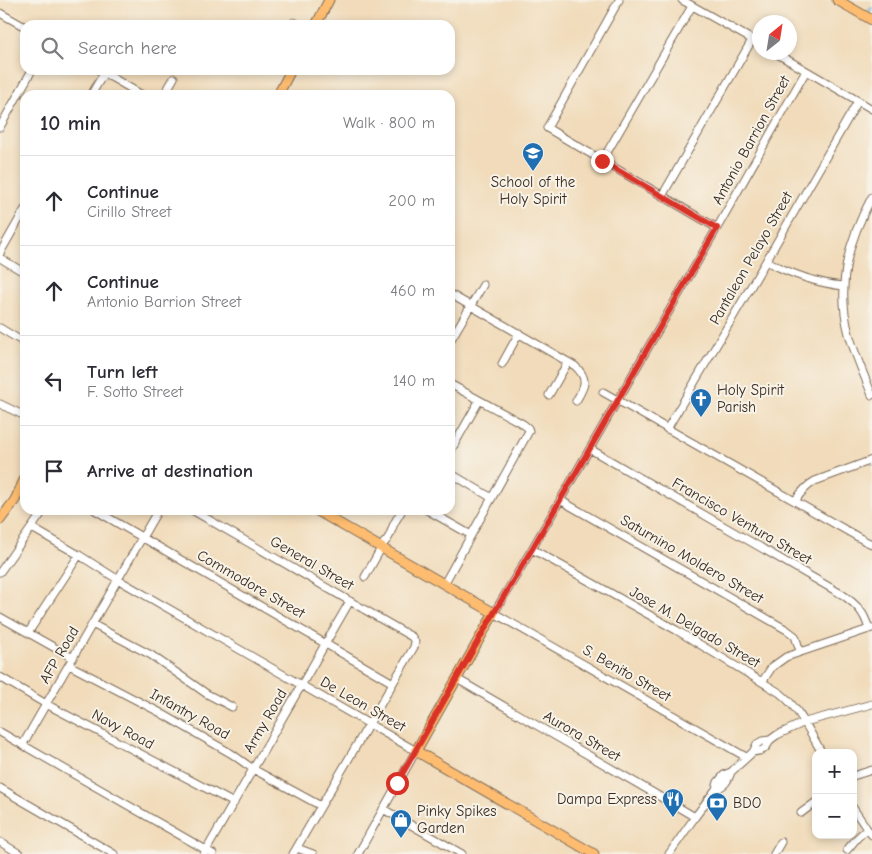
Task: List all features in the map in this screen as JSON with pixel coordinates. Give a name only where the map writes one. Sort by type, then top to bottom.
[{"type":"main road","points":[[319,20],[329,0]]},
{"type":"main road","points":[[837,0],[872,20]]},
{"type":"main road","points":[[281,90],[288,75]]},
{"type":"main road","points":[[0,520],[15,500],[20,489]]},
{"type":"main road","points":[[326,515],[383,545],[494,613],[416,750]]},
{"type":"main road","name":"De Leon Street","points":[[416,750],[594,854]]},
{"type":"street","points":[[619,0],[547,128],[717,228]]},
{"type":"street","points":[[662,196],[752,40],[682,0]]},
{"type":"street","points":[[602,161],[692,6]]},
{"type":"street","points":[[0,13],[20,24]]},
{"type":"street","points":[[787,60],[872,109]]},
{"type":"street","name":"Antonio Barrion Street","points":[[494,613],[806,71]]},
{"type":"street","points":[[21,90],[29,75]]},
{"type":"street","points":[[93,90],[99,75]]},
{"type":"street","points":[[108,75],[133,90]]},
{"type":"street","points":[[167,90],[174,78]]},
{"type":"street","points":[[0,127],[20,91]]},
{"type":"street","name":"Pantaleon Pelayo Street","points":[[667,429],[858,101]]},
{"type":"street","points":[[872,197],[850,246],[843,286],[849,335],[872,395]]},
{"type":"street","points":[[0,253],[20,218]]},
{"type":"street","points":[[0,258],[20,270]]},
{"type":"street","points":[[766,261],[812,281],[843,286]]},
{"type":"street","points":[[455,333],[483,285]]},
{"type":"street","points":[[455,297],[581,371],[584,377],[584,386],[576,401]]},
{"type":"street","points":[[0,328],[20,339]]},
{"type":"street","points":[[502,364],[519,334]]},
{"type":"street","points":[[549,395],[568,362]]},
{"type":"street","points":[[444,584],[529,431],[523,424],[455,387]]},
{"type":"street","points":[[603,392],[872,544]]},
{"type":"street","points":[[455,443],[479,401]]},
{"type":"street","points":[[0,404],[20,414]]},
{"type":"street","name":"Francisco Ventura Street","points":[[590,449],[843,595],[861,611],[870,628]]},
{"type":"street","points":[[795,501],[801,492],[815,481],[872,460]]},
{"type":"street","points":[[455,476],[492,498]]},
{"type":"street","name":"Saturnino Moldero Street","points":[[560,500],[787,630],[795,636],[800,651]]},
{"type":"street","points":[[0,572],[41,515]]},
{"type":"street","name":"Commodore Street","points":[[105,515],[393,682]]},
{"type":"street","name":"AFP Road","points":[[23,744],[155,515]]},
{"type":"street","name":"General Street","points":[[201,515],[412,637],[416,642],[393,682]]},
{"type":"street","points":[[365,577],[383,545],[388,540],[391,529],[399,515]]},
{"type":"street","points":[[436,515],[471,535]]},
{"type":"street","name":"De Leon Street","points":[[32,528],[117,579],[416,750]]},
{"type":"street","name":"Jose M. Delgado Street","points":[[532,549],[676,630],[780,693],[791,702],[820,749]]},
{"type":"street","points":[[28,633],[79,555]]},
{"type":"street","name":"Army Road","points":[[205,852],[350,601]]},
{"type":"street","name":"S. Benito Street","points":[[494,613],[750,755]]},
{"type":"street","points":[[0,617],[73,658]]},
{"type":"street","points":[[92,624],[151,655],[208,694],[232,707]]},
{"type":"street","points":[[762,682],[767,673],[786,657],[870,628]]},
{"type":"street","name":"Infantry Road","points":[[69,665],[159,712],[232,754],[253,769],[321,806]]},
{"type":"street","name":"Navy Road","points":[[0,677],[46,704],[234,803]]},
{"type":"street","name":"Aurora Street","points":[[456,679],[695,817]]},
{"type":"street","points":[[313,854],[295,851],[393,682]]},
{"type":"street","points":[[669,854],[716,789],[723,786],[729,780],[731,772],[750,755],[759,742],[770,740],[805,722],[872,704]]},
{"type":"street","points":[[0,732],[205,852],[213,854]]},
{"type":"street","points":[[358,854],[416,750]]},
{"type":"street","points":[[857,775],[872,770]]},
{"type":"street","points":[[0,788],[114,854]]},
{"type":"street","points":[[801,814],[812,805]]},
{"type":"street","points":[[383,809],[462,854]]},
{"type":"street","points":[[848,850],[857,838],[869,832],[857,814]]},
{"type":"street","points":[[0,842],[20,854]]},
{"type":"street","points":[[774,854],[781,842]]},
{"type":"waterway","points":[[869,11],[872,8]]},
{"type":"place","name":"School of the Holy Spirit","points":[[533,172]]},
{"type":"place","name":"Holy Spirit Parish","points":[[701,418]]},
{"type":"place","name":"Dampa Express","points":[[673,818]]},
{"type":"place","name":"BDO","points":[[717,822]]},
{"type":"place","name":"Pinky Spikes Garden","points":[[401,839]]},
{"type":"route","points":[[397,783],[717,228],[602,161]]}]
